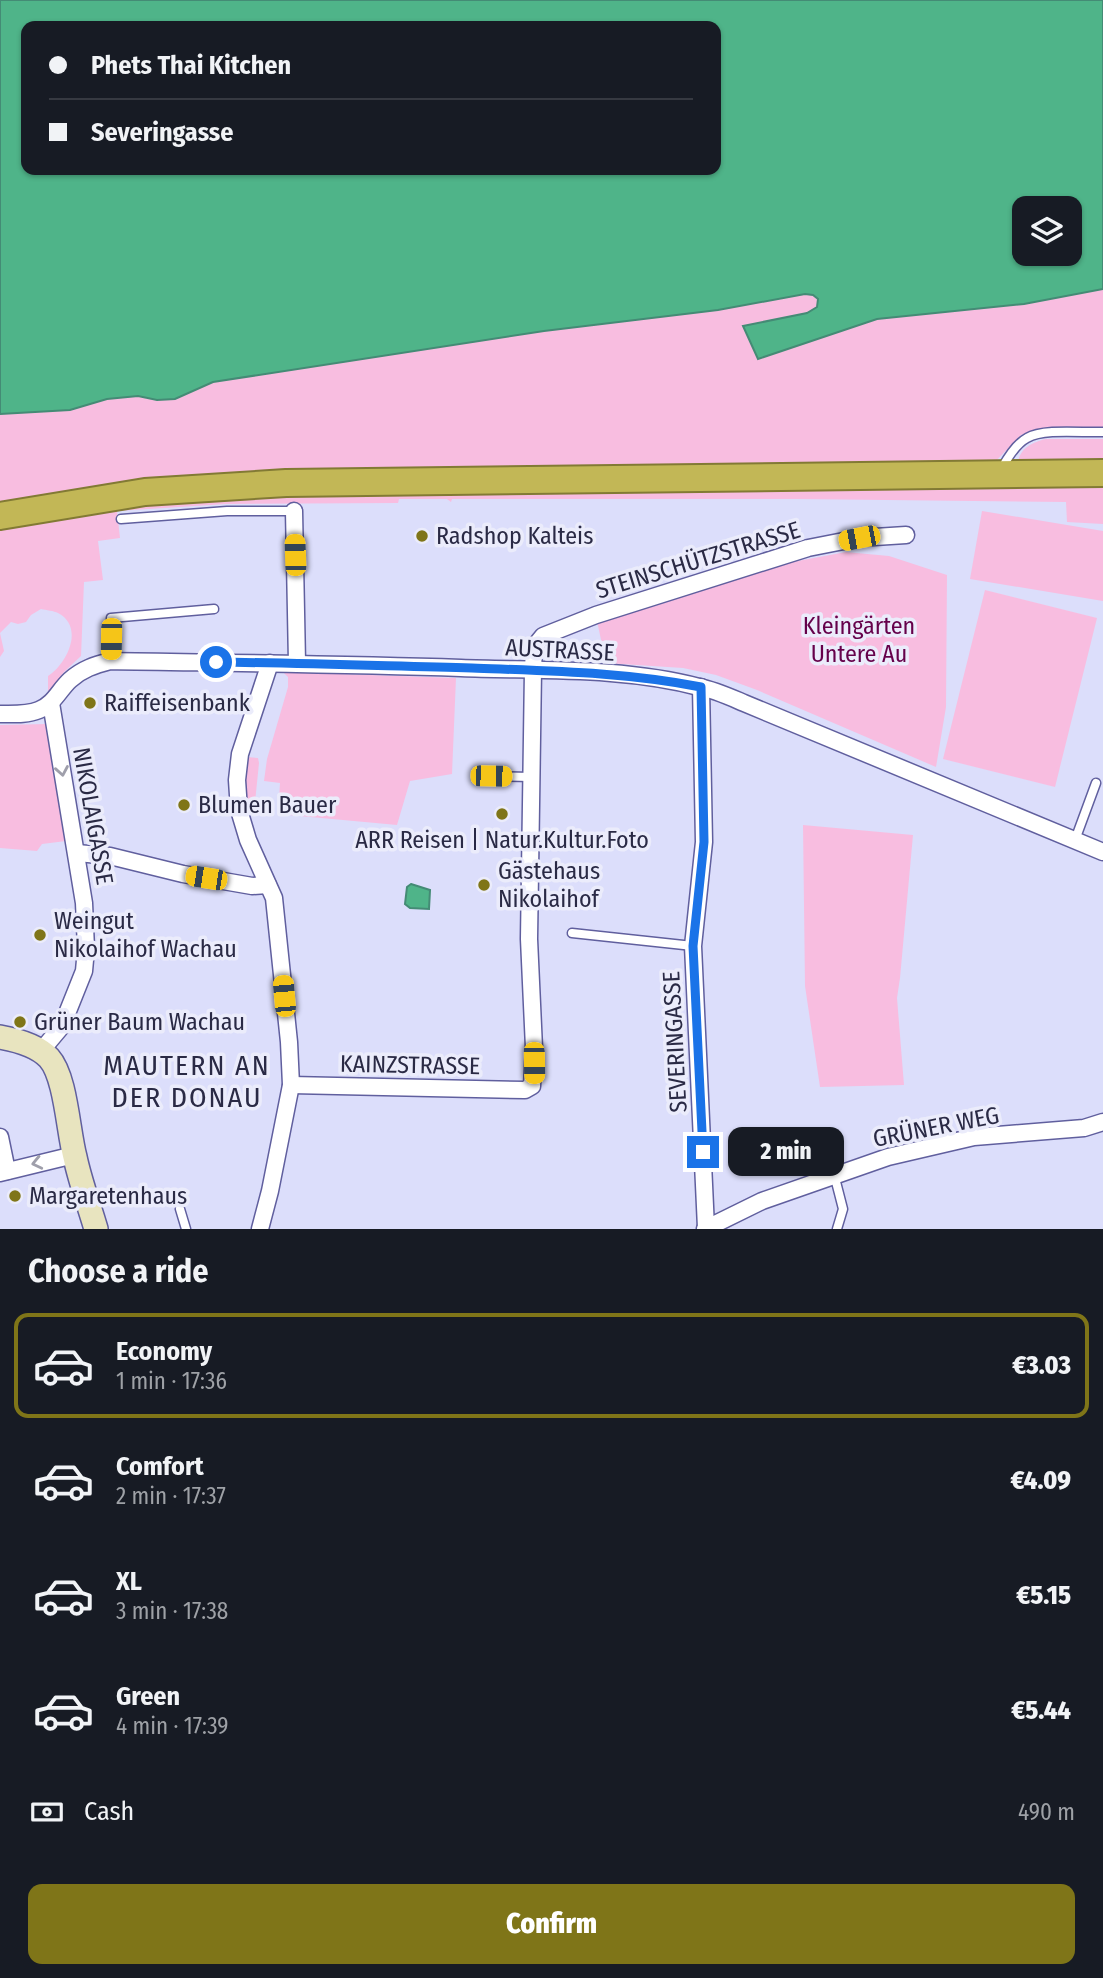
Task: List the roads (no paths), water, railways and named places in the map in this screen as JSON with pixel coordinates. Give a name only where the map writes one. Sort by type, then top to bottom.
[{"type":"highway","points":[[0,516],[145,492],[272,483],[1103,473]]},
{"type":"main road","points":[[0,1037],[20,1041],[41,1051],[50,1059],[58,1074],[74,1155],[96,1229]]},
{"type":"street","points":[[294,511],[297,663]]},
{"type":"street","name":"STEINSCHÜTZSTRASSE","points":[[533,670],[534,648],[543,636],[596,615],[808,548],[859,538],[906,535]]},
{"type":"street","name":"AUSTRASSE","points":[[51,703],[81,671],[110,661],[297,663],[533,670],[628,676],[701,687],[1103,852]]},
{"type":"street","points":[[260,1229],[290,1085],[274,898],[248,840],[239,810],[237,780],[240,754],[270,663]]},
{"type":"street","name":"KAINZSTRASSE","points":[[290,1085],[525,1090],[533,1086],[529,939],[533,670]]},
{"type":"street","name":"SEVERINGASSE","points":[[701,687],[704,842],[693,946],[706,1229]]},
{"type":"street","points":[[0,714],[28,713],[51,703]]},
{"type":"street","name":"NIKOLAIGASSE","points":[[41,1051],[62,1026],[84,971],[86,949],[85,903],[51,703]]},
{"type":"street","points":[[77,853],[110,856],[183,874],[241,884],[260,887],[268,885]]},
{"type":"street","name":"GRÜNER WEG","points":[[706,1229],[762,1200],[888,1157],[974,1138],[1084,1128],[1103,1122]]},
{"type":"street","points":[[0,1137],[4,1172],[74,1155]]},
{"type":"lane","points":[[998,474],[1010,454],[1025,439],[1038,433],[1103,432]]},
{"type":"lane","points":[[121,519],[226,511],[294,511]]},
{"type":"lane","points":[[110,661],[111,618],[214,609]]},
{"type":"lane","points":[[491,776],[531,777]]},
{"type":"lane","points":[[1075,840],[1096,783]]},
{"type":"lane","points":[[572,933],[693,946]]},
{"type":"lane","points":[[834,1174],[843,1209],[837,1229]]},
{"type":"lane","points":[[180,1209],[186,1229]]},
{"type":"place","name":"Radshop Kalteis","points":[[422,536]]},
{"type":"place","name":"Raiffeisenbank","points":[[90,703]]},
{"type":"place","name":"Blumen Bauer","points":[[184,805]]},
{"type":"place","name":"ARR Reisen | Natur.Kultur.Foto","points":[[502,814]]},
{"type":"place","name":"Gästehaus Nikolaihof","points":[[484,885]]},
{"type":"place","name":"Weingut Nikolaihof Wachau","points":[[40,935]]},
{"type":"place","name":"Grüner Baum Wachau","points":[[20,1022]]},
{"type":"place","name":"Margaretenhaus","points":[[15,1196]]},
{"type":"district","name":"MAUTERN AN DER DONAU","points":[[187,1081]]},
{"type":"park label","name":"Kleingärten Untere Au","points":[[859,640]]}]
